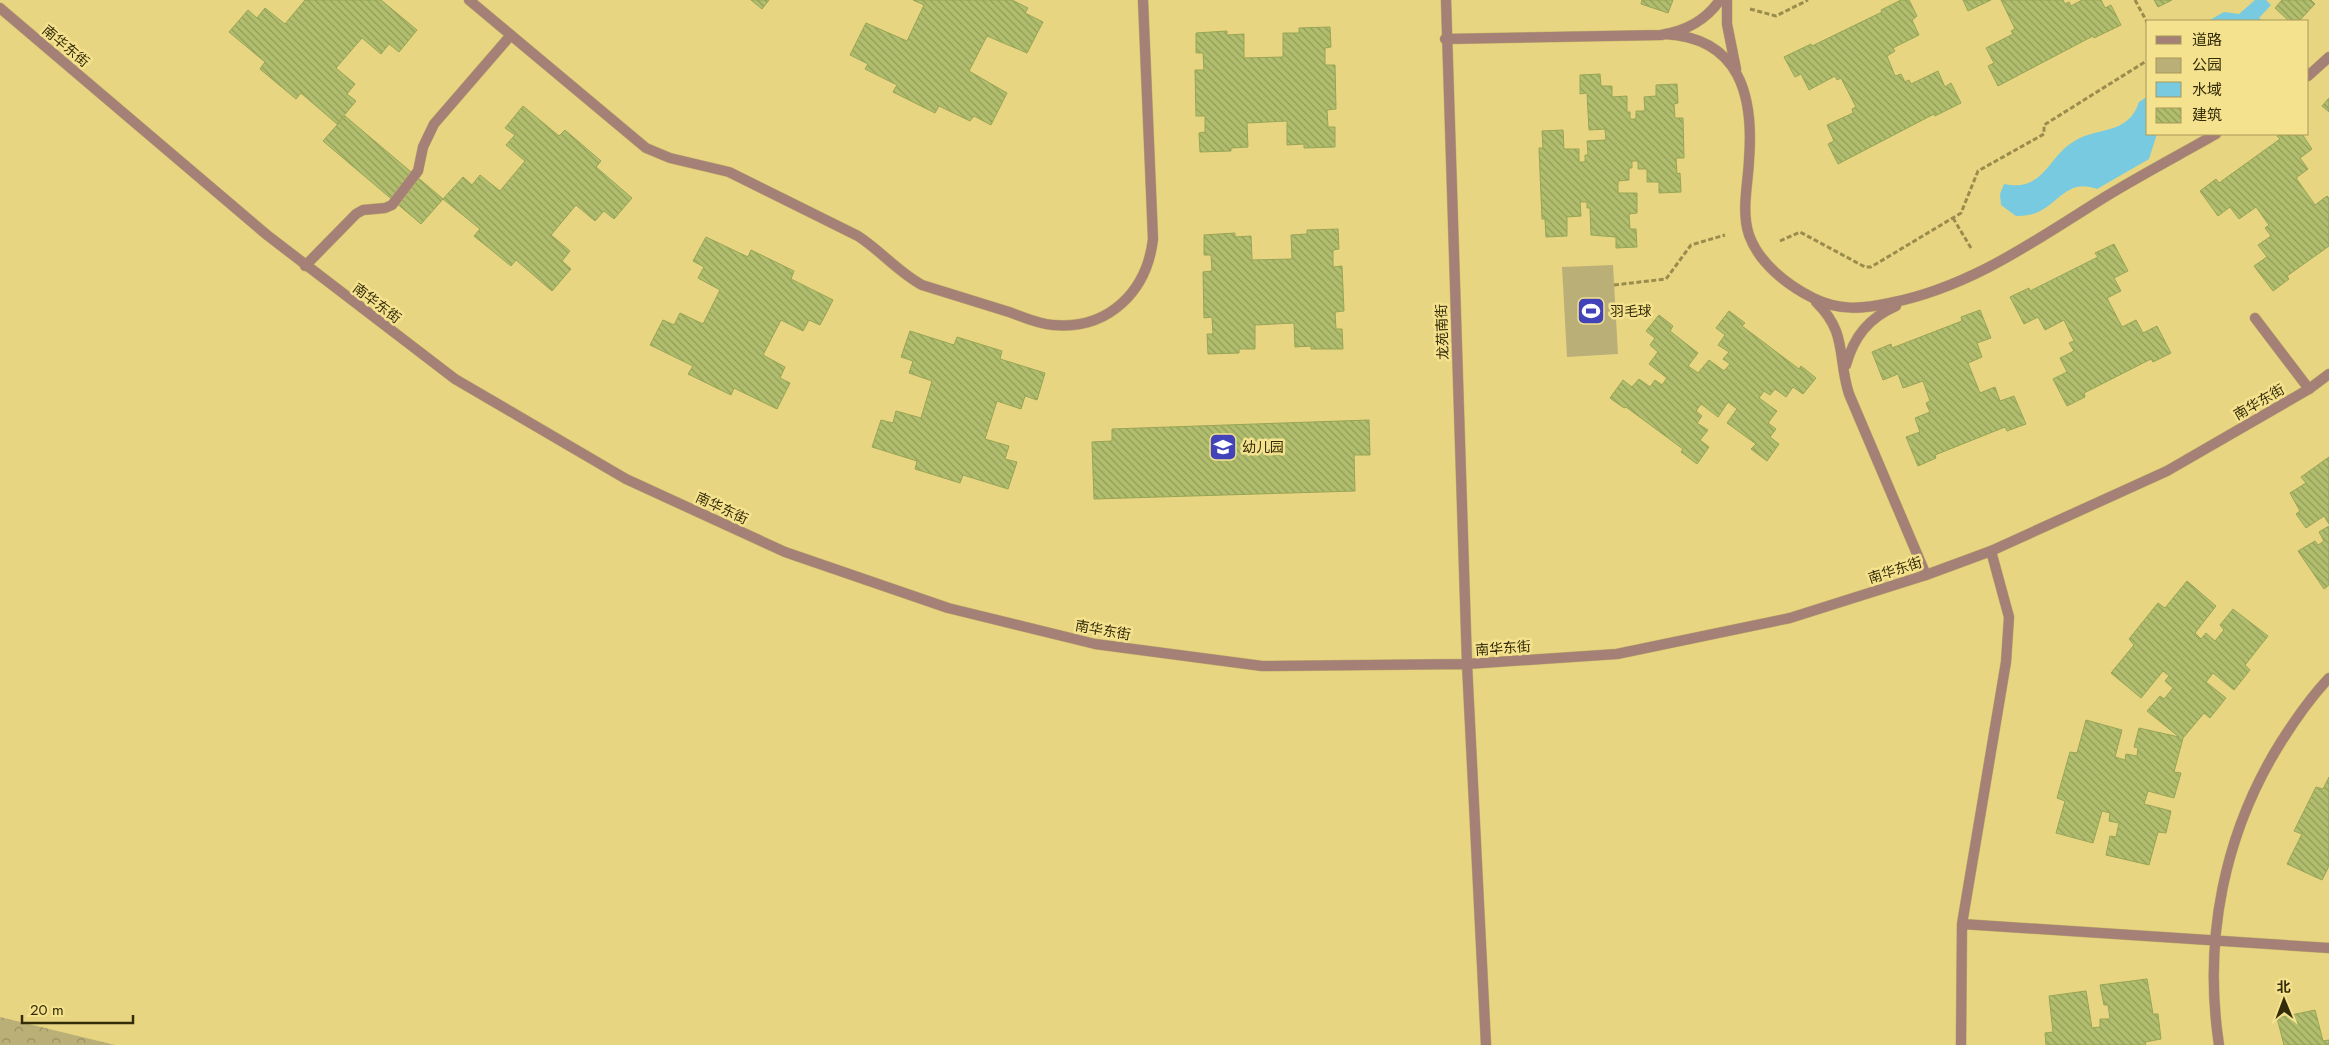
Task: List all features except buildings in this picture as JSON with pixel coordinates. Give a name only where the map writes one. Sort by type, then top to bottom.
[{"type":"street","points":[[469,0],[646,148],[670,158],[728,172],[858,236],[874,246],[905,275],[922,285],[1044,323],[1072,324],[1110,314],[1136,289],[1151,258],[1153,238],[1143,0]]},
{"type":"street","name":"龙苑南街","points":[[1446,0],[1467,664],[1486,1045]]},
{"type":"street","points":[[1665,34],[1684,30],[1702,20],[1720,0]]},
{"type":"street","points":[[1727,5],[1729,38],[1745,97],[1749,120],[1750,158],[1746,208],[1748,229],[1758,253],[1768,266],[1812,298],[1826,311],[1836,328],[1841,344],[1844,373],[1852,403],[1926,575]]},
{"type":"street","name":"南华东街","points":[[0,8],[305,266],[455,379],[626,479],[794,555],[948,608],[1095,644],[1262,666],[1467,664],[1617,654],[1790,618],[1926,575],[1991,551],[2168,471],[2309,389],[2329,374]]},
{"type":"street","points":[[1446,39],[1665,34],[1688,36],[1712,46],[1730,63],[1740,79]]},
{"type":"street","points":[[305,266],[356,214],[362,210],[385,208],[392,204],[418,171],[423,148],[434,124],[511,35]]},
{"type":"street","points":[[2309,75],[2329,57]]},
{"type":"street","points":[[1844,373],[1850,350],[1864,328],[1884,311],[1953,285],[1985,270],[2022,250],[2104,198],[2214,135]]},
{"type":"street","points":[[1812,298],[1840,308],[1854,309],[1912,299]]},
{"type":"street","points":[[2255,318],[2309,389]]},
{"type":"street","points":[[1961,1045],[1962,924],[2006,662],[2009,617],[1991,551]]},
{"type":"street","points":[[2219,1045],[2215,1017],[2213,973],[2217,914],[2228,862],[2244,814],[2266,766],[2293,722],[2329,678]]},
{"type":"street","points":[[1962,924],[2329,948]]},
{"type":"path","points":[[1727,5],[1748,8],[1776,16],[1808,0]]},
{"type":"path","points":[[2135,0],[2146,20]]},
{"type":"path","points":[[1758,253],[1794,233],[1800,232],[1867,267],[1960,213],[1965,207],[1978,171],[2044,134],[2044,125],[2146,61]]},
{"type":"path","points":[[1953,218],[1985,270]]},
{"type":"path","points":[[1614,285],[1666,279],[1691,244],[1748,229]]},
{"type":"green space","points":[[1613,265],[1618,354],[1567,357],[1562,267]]},
{"type":"green space","points":[[0,1017],[115,1045],[0,1045]]},
{"type":"water","points":[[2255,0],[2266,0],[2271,5],[2259,18],[2262,20],[2210,20],[2224,12],[2239,14]]},
{"type":"water","points":[[2146,97],[2146,135],[2157,135],[2149,159],[2097,189],[2085,186],[2074,188],[2041,211],[2030,215],[2016,216],[2001,205],[2000,194],[2004,184],[2017,185],[2028,183],[2037,178],[2073,142],[2082,137],[2120,125],[2134,113],[2139,102]]},
{"type":"place","name":"羽毛球","points":[[1591,311]]},
{"type":"place","name":"幼儿园","points":[[1223,447]]}]
